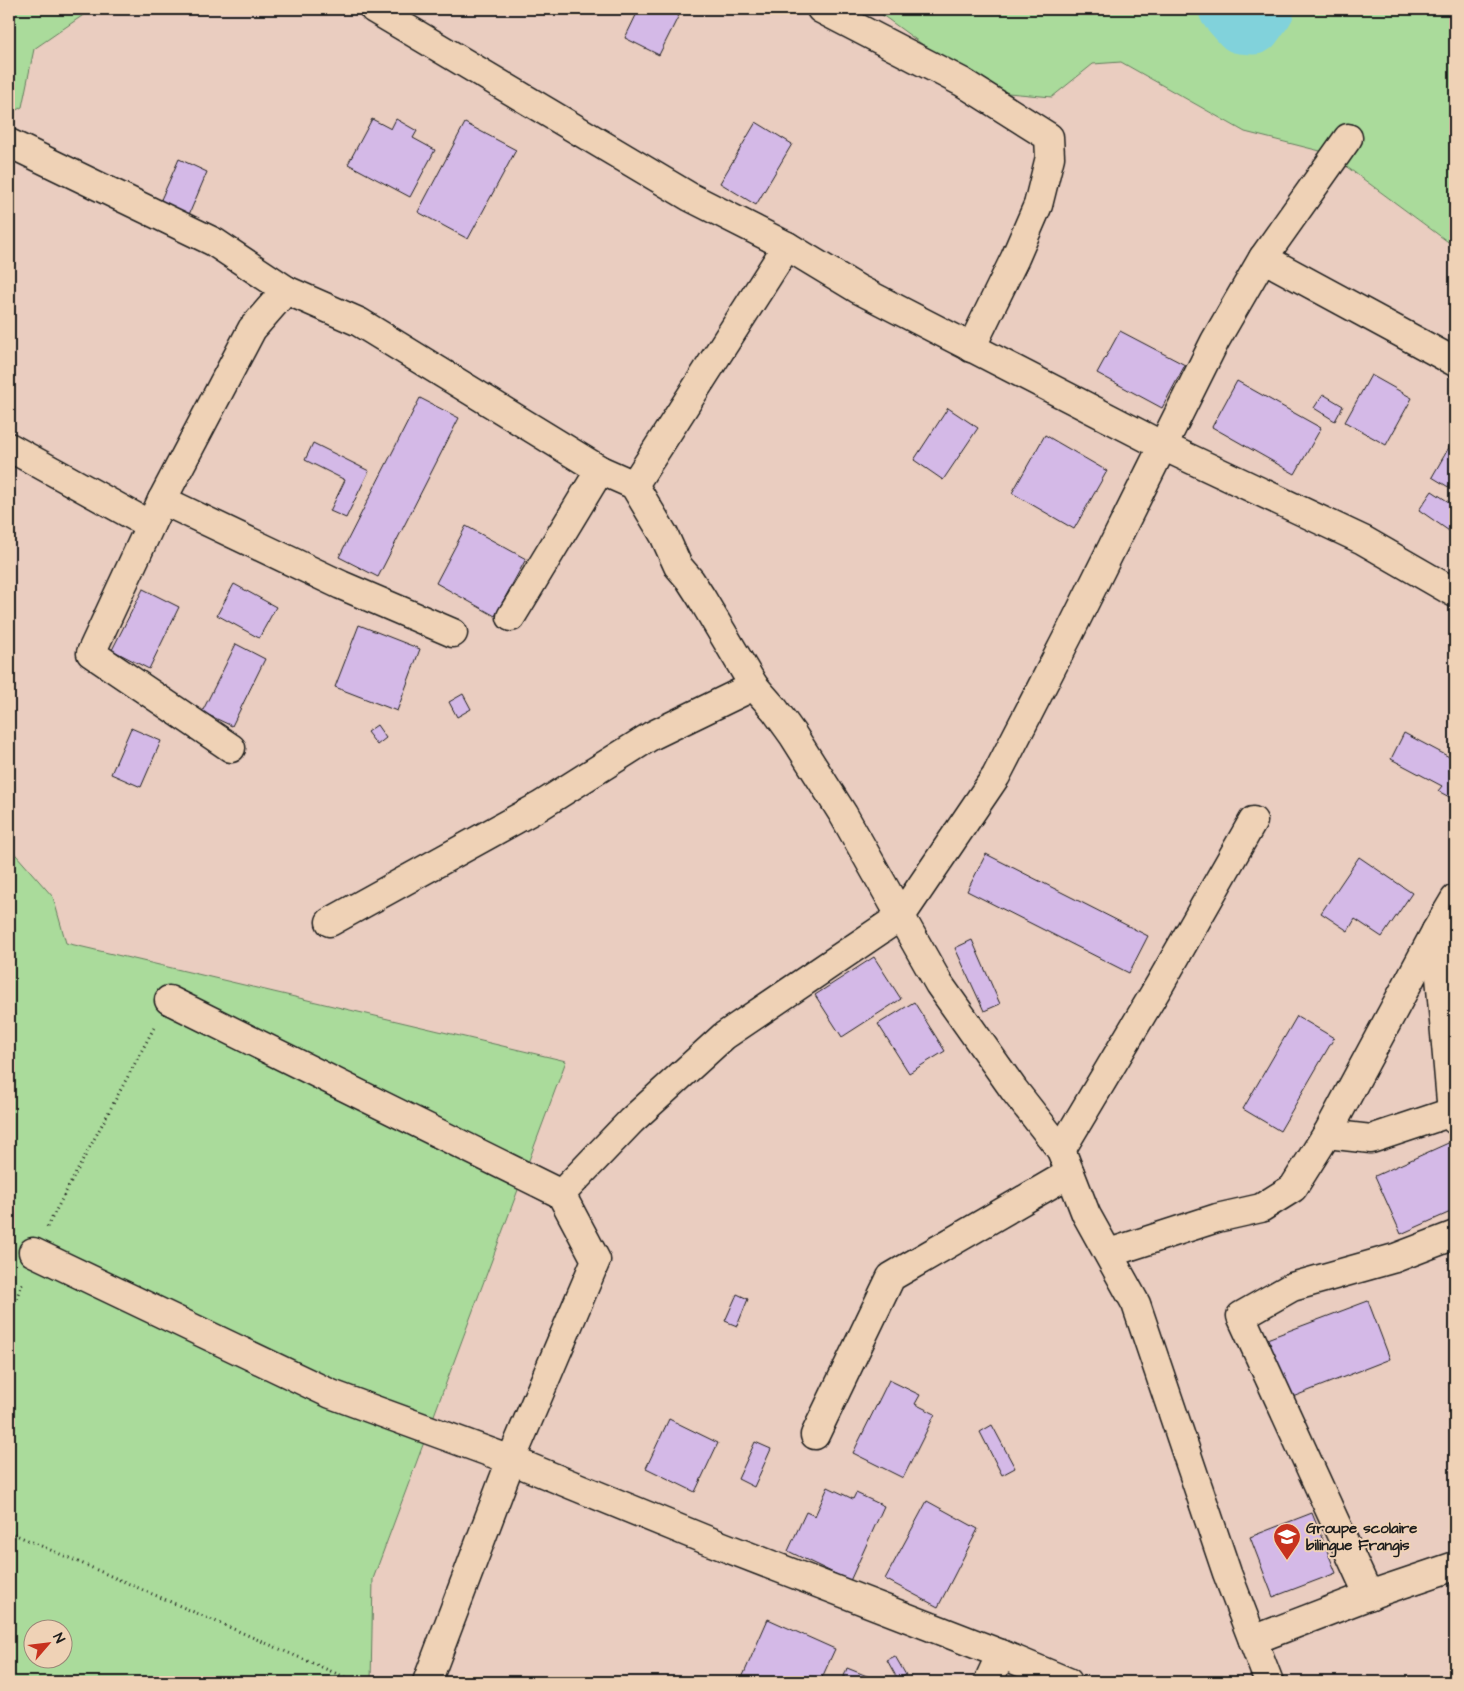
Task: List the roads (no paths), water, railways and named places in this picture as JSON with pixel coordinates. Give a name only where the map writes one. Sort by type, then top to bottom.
[{"type":"street","points":[[374,9],[690,197],[786,246],[858,289],[1163,446],[1363,540],[1455,593]]},
{"type":"street","points":[[821,9],[962,82],[1049,136],[1050,157],[1038,205],[1015,258],[971,348]]},
{"type":"street","points":[[561,1194],[631,1121],[724,1036],[901,916],[996,776],[1214,341],[1263,258],[1348,138]]},
{"type":"street","points":[[9,143],[214,242],[286,290],[360,322],[600,470],[634,485],[664,535],[678,566],[697,592],[754,686],[794,735],[843,814],[938,984],[1065,1162],[1086,1214],[1136,1304],[1224,1563],[1269,1682]]},
{"type":"street","points":[[634,485],[786,246]]},
{"type":"street","points":[[1263,258],[1455,362]]},
{"type":"street","points":[[231,748],[91,653],[162,500],[252,329],[286,290]]},
{"type":"street","points":[[9,447],[150,525]]},
{"type":"street","points":[[512,616],[600,470]]},
{"type":"street","points":[[162,500],[341,585],[453,633]]},
{"type":"street","points":[[330,922],[540,806],[651,736],[754,686]]},
{"type":"street","points":[[815,1435],[890,1277],[1065,1162],[1155,992],[1253,821]]},
{"type":"street","points":[[1109,1253],[1217,1218],[1261,1208],[1293,1188],[1327,1134],[1436,930],[1455,899]]},
{"type":"street","points":[[1327,1134],[1371,1139],[1454,1115],[1436,930]]},
{"type":"street","points":[[169,1000],[561,1194],[596,1260],[510,1460],[426,1682]]},
{"type":"street","points":[[1369,1596],[1241,1316],[1292,1287],[1395,1258],[1455,1235]]},
{"type":"street","points":[[33,1252],[331,1394],[510,1460],[704,1539],[1001,1654],[1068,1682]]},
{"type":"street","points":[[1253,1640],[1455,1566]]},
{"type":"street","points":[[988,1682],[1001,1654]]},
{"type":"waterway","points":[[1226,9],[1241,26],[1254,27],[1267,9]]},
{"type":"place","name":"Groupe scolaire bilingue Frangis","points":[[1287,1561]]}]
